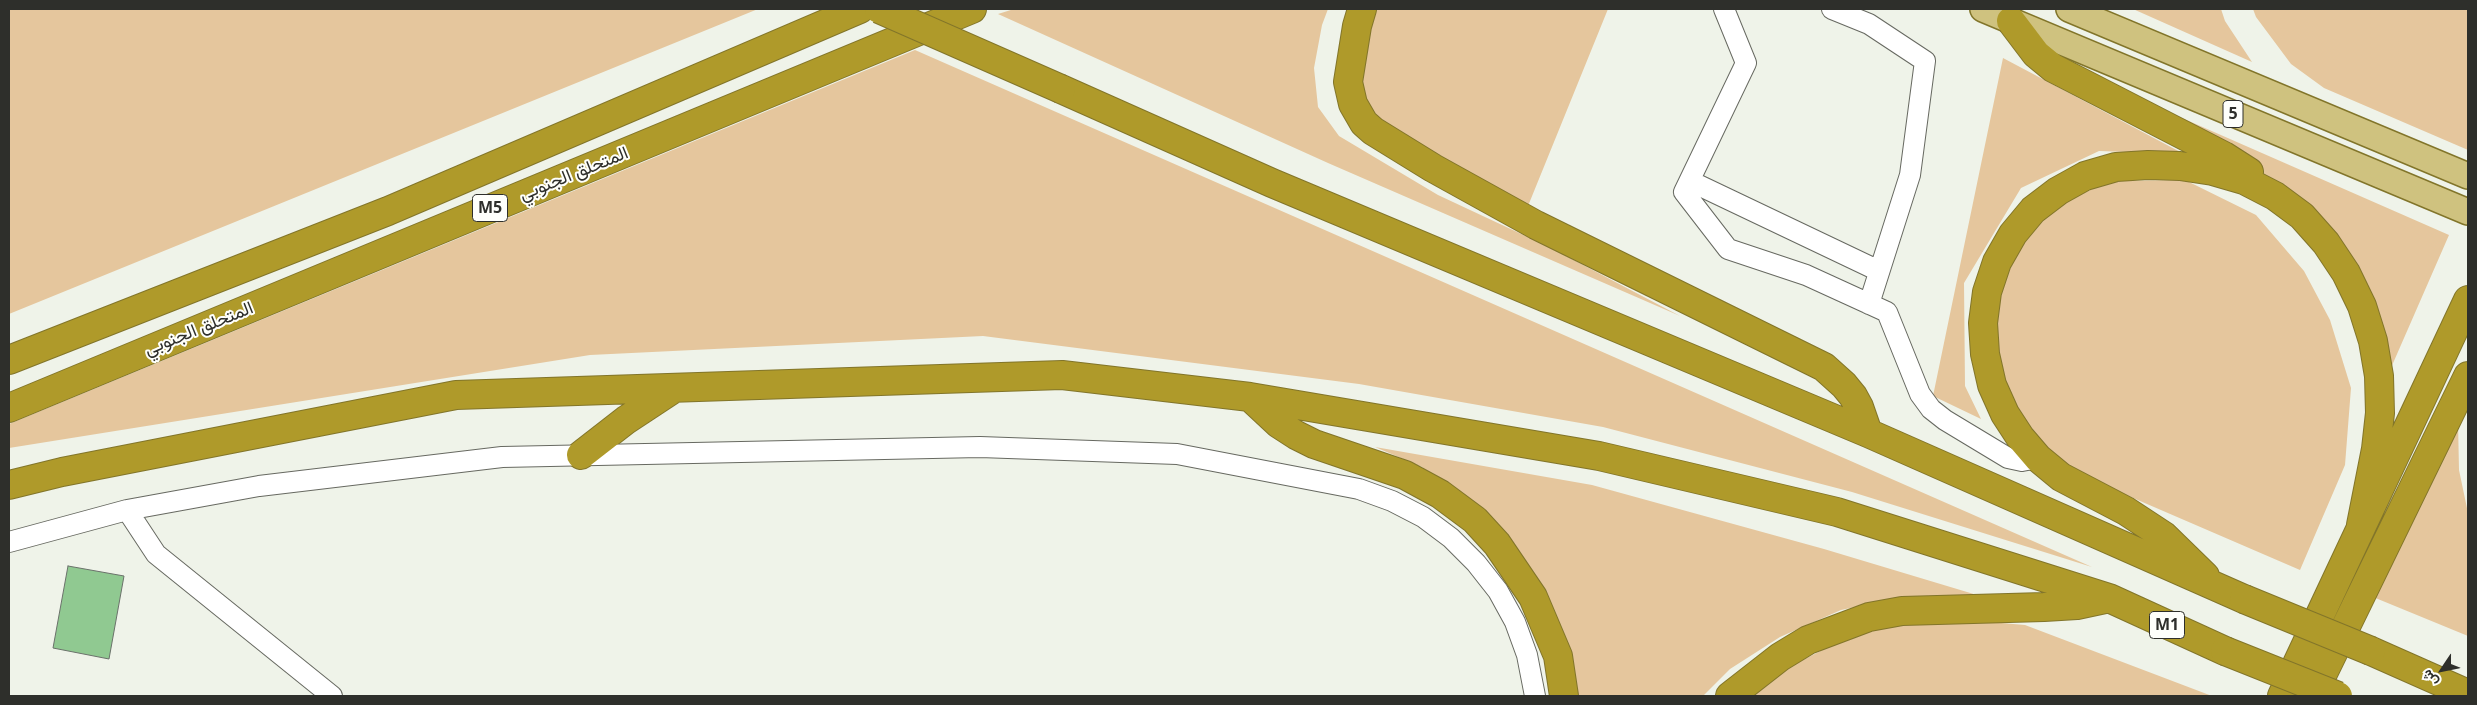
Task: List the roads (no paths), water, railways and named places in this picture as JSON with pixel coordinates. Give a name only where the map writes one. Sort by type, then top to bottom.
[{"type":"highway","name":"M5","points":[[9,360],[388,211],[860,9]]},
{"type":"highway","points":[[879,9],[1272,183],[1868,433],[2244,599],[2468,694]]},
{"type":"highway","name":"المتحلق الجنوبي","points":[[9,408],[972,9]]},
{"type":"highway","points":[[1362,9],[1357,26],[1348,82],[1352,104],[1364,123],[1372,131],[1432,168],[1536,225],[1824,367],[1840,380],[1853,396],[1868,433]]},
{"type":"highway","points":[[2011,21],[2036,54],[2053,68],[2224,156],[2249,173],[2302,216],[2326,243],[2341,266],[2362,306],[2373,341],[2379,376],[2380,413],[2376,449],[2361,525]]},
{"type":"highway","points":[[2212,585],[2164,536],[2126,511],[2061,477],[2038,458],[2020,437],[2005,414],[1992,385],[1985,354],[1983,323],[1987,292],[1997,262],[2013,234],[2033,210],[2058,190],[2085,176],[2116,167],[2180,166],[2213,171],[2244,180],[2275,196]]},
{"type":"highway","points":[[2282,696],[2468,300]]},
{"type":"highway","points":[[9,485],[62,472],[456,395],[1062,376],[1250,397],[1599,456],[1837,512],[2109,598]]},
{"type":"highway","points":[[2312,696],[2468,376]]},
{"type":"highway","points":[[581,455],[626,420],[674,388]]},
{"type":"highway","points":[[1250,397],[1279,424],[1296,435],[1314,444],[1406,475],[1440,494],[1475,520],[1497,544],[1533,597],[1558,656],[1564,696]]},
{"type":"highway","points":[[1730,696],[1780,657],[1808,640],[1869,617],[1902,611],[2077,605],[2109,598]]},
{"type":"highway","name":"M1","points":[[2109,598],[2226,651],[2338,696]]},
{"type":"main road","name":"5","points":[[1983,9],[2462,209]]},
{"type":"main road","name":"5","points":[[2068,9],[2468,176]]},
{"type":"street","points":[[1724,9],[1746,63],[1684,192],[1728,249],[1806,275],[1887,312],[1920,394],[1931,409],[1944,420],[2008,458],[2022,461],[2038,458]]},
{"type":"street","points":[[1832,9],[1869,24],[1925,61],[1910,175],[1869,304]]},
{"type":"street","points":[[1690,180],[1879,272]]},
{"type":"street","points":[[9,542],[127,510],[258,486],[502,457],[980,447],[1177,454],[1359,489],[1392,501],[1423,517],[1451,538],[1476,563],[1498,591],[1514,622],[1527,655],[1535,696]]},
{"type":"street","points":[[127,510],[156,554],[332,696]]}]
